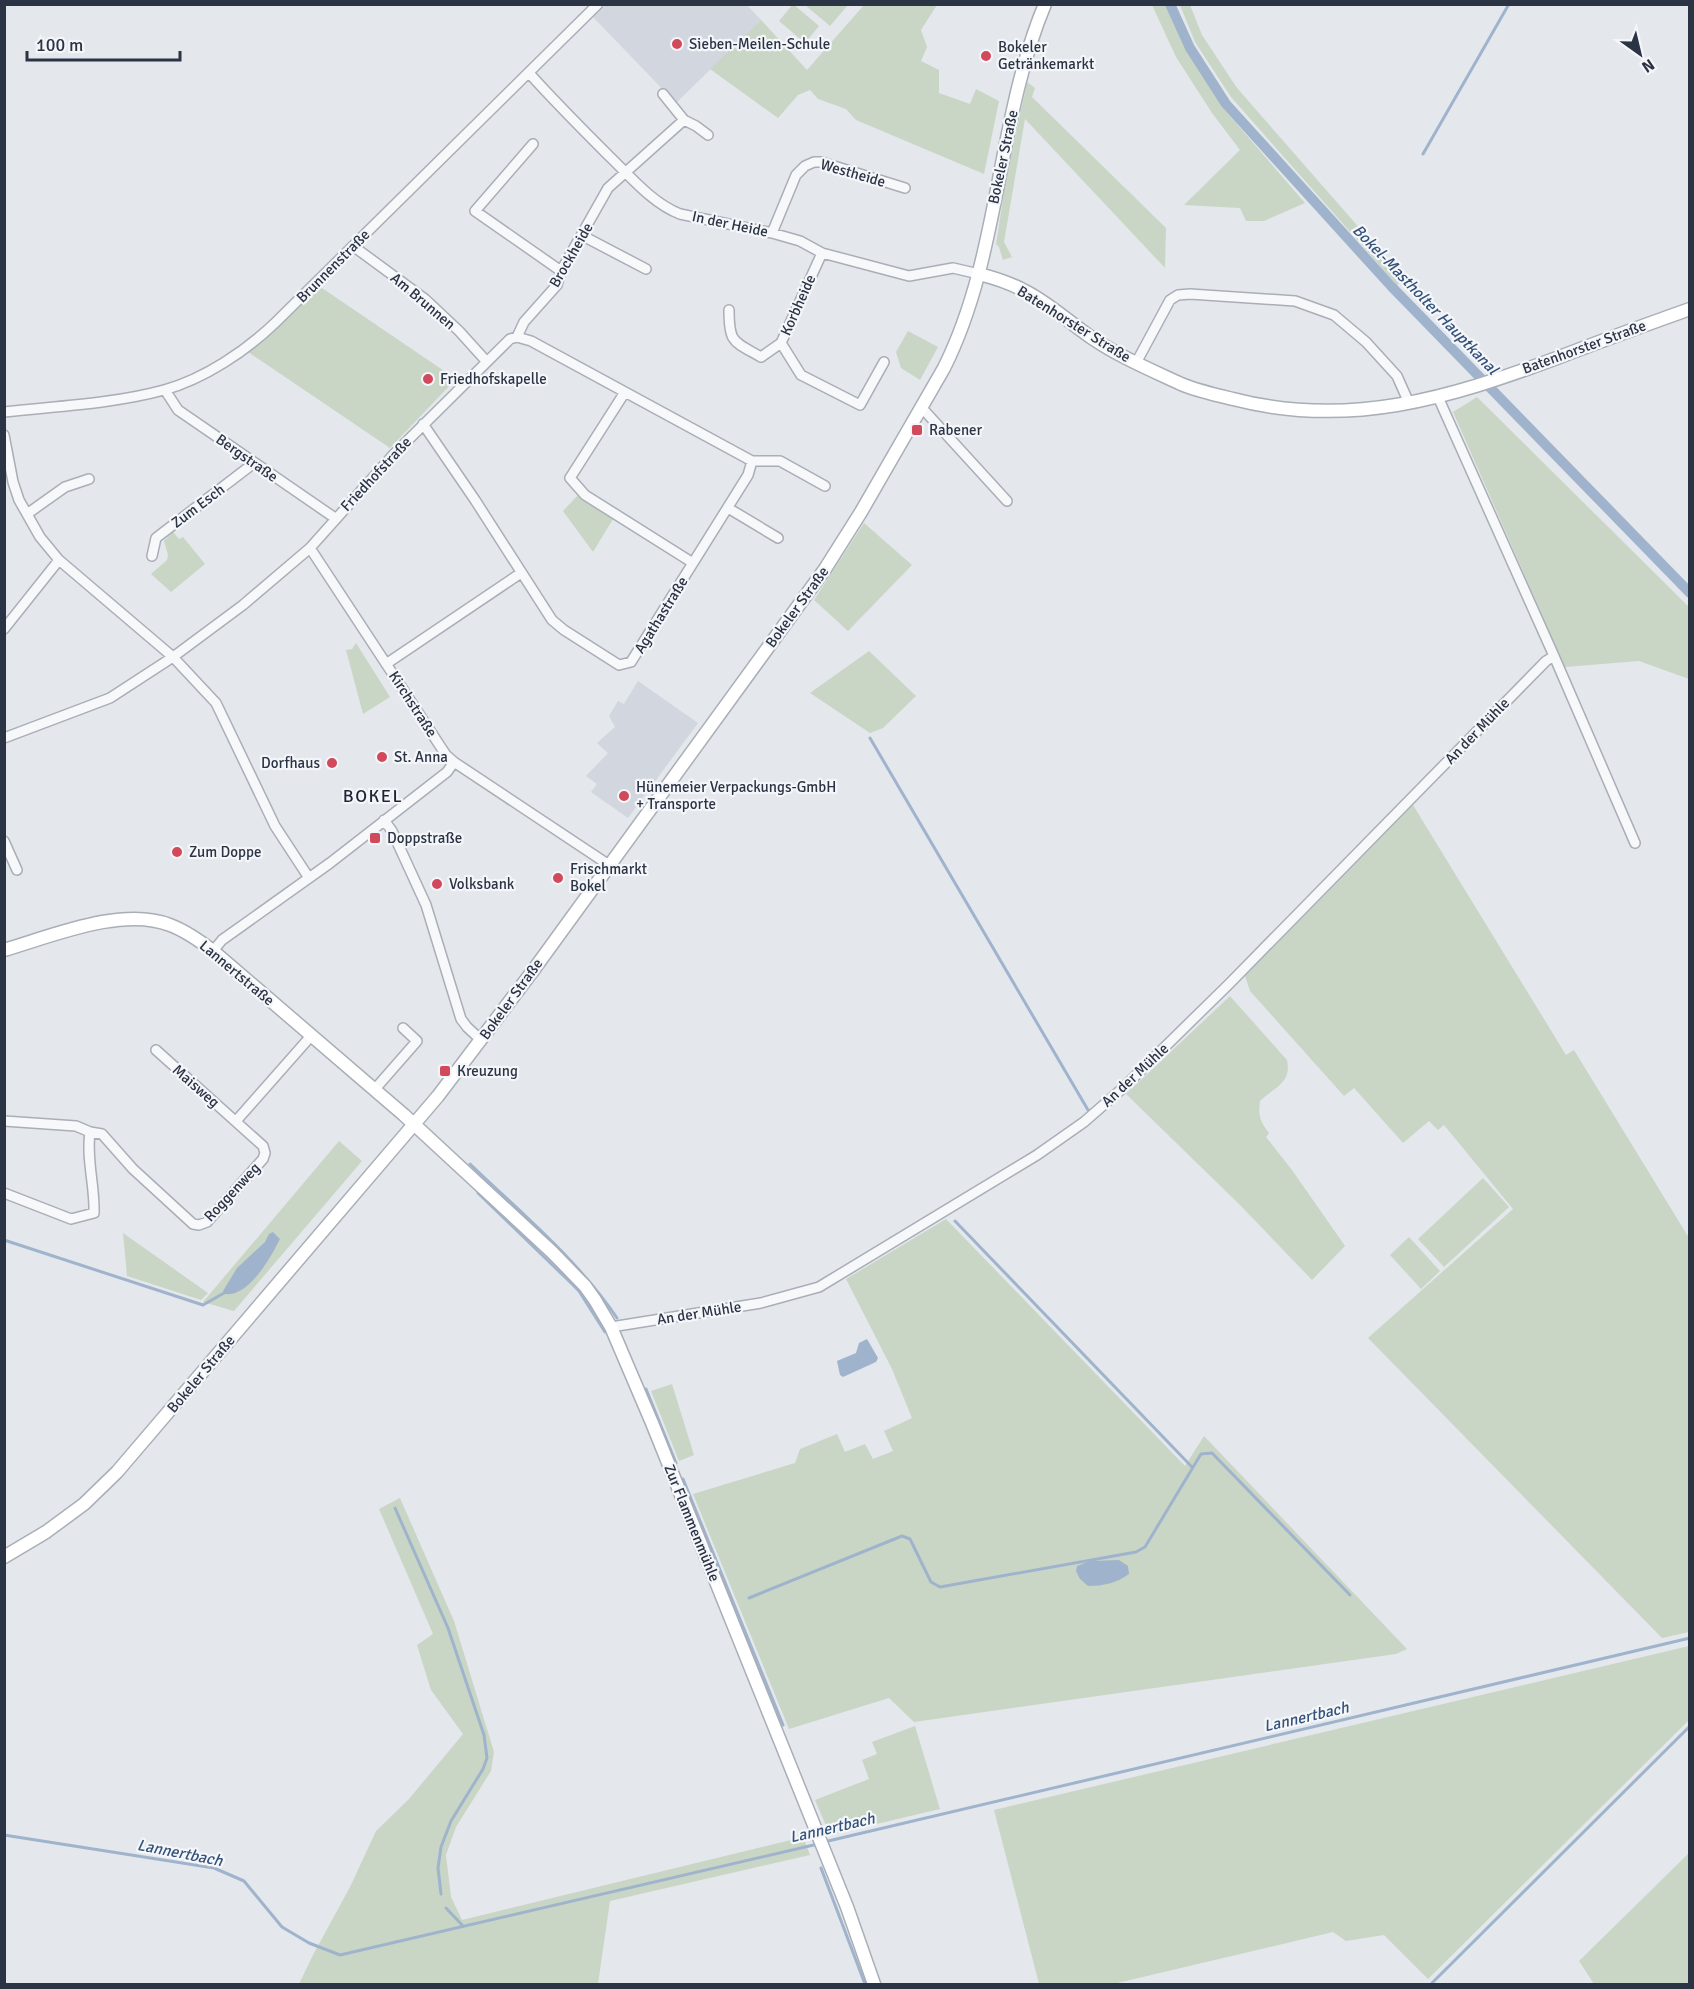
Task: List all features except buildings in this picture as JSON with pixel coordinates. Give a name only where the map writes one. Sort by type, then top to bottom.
[{"type":"street","name":"Brunnenstraße","points":[[4,412],[122,399],[165,390],[210,371],[242,351],[270,327],[598,4]]},
{"type":"street","name":"Bokeler Straße","points":[[4,1557],[46,1532],[84,1504],[117,1472],[414,1124],[482,1040],[825,569],[921,408],[955,346],[971,303],[986,247],[997,181],[1019,84],[1045,4]]},
{"type":"street","name":"In der Heide","points":[[529,74],[625,172],[669,210],[772,233],[800,241],[822,253],[909,276],[953,268],[978,274]]},
{"type":"street","points":[[663,94],[684,120],[708,135]]},
{"type":"street","name":"Brockheide","points":[[517,337],[524,322],[557,285],[561,271],[609,188],[684,120]]},
{"type":"street","points":[[533,144],[475,211],[561,271]]},
{"type":"street","name":"Westheide","points":[[772,233],[796,175],[805,166],[814,162],[821,162],[905,188]]},
{"type":"street","points":[[583,236],[646,269]]},
{"type":"street","name":"Am Brunnen","points":[[353,246],[425,299],[488,362]]},
{"type":"street","name":"Korbheide","points":[[729,310],[729,331],[734,342],[760,357],[781,343],[822,253]]},
{"type":"street","name":"Batenhorster Straße","points":[[978,274],[998,279],[1027,291],[1094,339],[1136,363],[1193,389],[1259,406],[1292,410],[1368,410],[1438,397],[1502,378],[1689,309]]},
{"type":"street","name":"Batenhorster Straße","points":[[1136,363],[1170,300],[1179,295],[1295,301],[1334,315],[1366,342],[1396,376],[1409,403]]},
{"type":"street","points":[[517,337],[531,341],[752,461],[780,461],[825,486]]},
{"type":"street","name":"Friedhofstraße","points":[[4,738],[111,698],[173,657],[243,605],[310,548],[423,424],[510,339],[517,337]]},
{"type":"street","points":[[781,343],[801,375],[860,405],[884,362]]},
{"type":"street","name":"Bergstraße","points":[[165,390],[178,410],[335,518]]},
{"type":"street","name":"Agathastraße","points":[[423,424],[552,620],[619,665],[630,662],[693,563],[585,495],[570,478],[625,392]]},
{"type":"street","points":[[1438,397],[1635,843]]},
{"type":"street","points":[[921,408],[1007,501]]},
{"type":"street","points":[[4,435],[19,500],[40,537],[59,560],[173,657],[216,703],[275,826],[309,878]]},
{"type":"street","points":[[693,563],[748,475],[752,461]]},
{"type":"street","name":"Zum Esch","points":[[152,556],[156,538],[254,463]]},
{"type":"street","points":[[27,514],[64,487],[89,479]]},
{"type":"street","points":[[728,508],[778,538]]},
{"type":"street","name":"Kirchstraße","points":[[310,548],[446,754],[454,762],[609,865]]},
{"type":"street","points":[[4,628],[59,560]]},
{"type":"street","points":[[387,664],[521,573]]},
{"type":"street","name":"An der Mühle","points":[[611,1327],[761,1303],[819,1287],[1037,1155],[1076,1127],[1123,1088],[1221,992],[1546,661],[1554,656]]},
{"type":"street","points":[[213,951],[222,940],[309,878],[447,772],[454,762]]},
{"type":"street","points":[[384,820],[392,831],[426,905],[461,1019],[482,1040]]},
{"type":"street","points":[[4,841],[17,870]]},
{"type":"street","name":"Lannertstraße","points":[[4,950],[101,922],[128,918],[171,925],[213,951],[414,1124]]},
{"type":"street","points":[[375,1089],[417,1041],[403,1028]]},
{"type":"street","points":[[236,1121],[310,1036]]},
{"type":"street","name":"Maisweg","points":[[156,1050],[236,1121]]},
{"type":"street","name":"Roggenweg","points":[[4,1121],[76,1126],[102,1134],[133,1168],[199,1226],[207,1222],[263,1159],[265,1153],[263,1146],[236,1121]]},
{"type":"street","name":"Zur Flammenmühle","points":[[414,1124],[575,1275],[591,1293],[611,1327],[817,1833],[874,1984]]},
{"type":"street","points":[[4,1193],[71,1219],[94,1213],[88,1145],[90,1132]]},
{"type":"shaded area","name":"Sieben-Meilen-Schule","points":[[746,4],[761,20],[676,103],[593,17],[606,5]]},
{"type":"shaded area","points":[[638,681],[698,723],[628,818],[591,792],[597,784],[586,776],[608,753],[597,743],[615,727],[609,716],[618,701],[624,704]]},
{"type":"green space","points":[[793,4],[819,26],[805,43],[779,21]]},
{"type":"green space","points":[[805,5],[848,5],[830,26]]},
{"type":"green space","points":[[864,5],[937,5],[921,30],[927,47],[921,61],[939,70],[939,93],[970,104],[976,89],[999,101],[984,174],[856,120],[846,109],[818,99],[810,90],[798,95],[778,118],[710,69],[761,20],[807,70]]},
{"type":"green space","points":[[1152,5],[1166,5],[1187,51],[1224,109],[1305,203],[1264,221],[1246,221],[1240,208],[1184,205],[1240,150],[1212,113],[1176,57]]},
{"type":"green space","points":[[1180,5],[1190,5],[1202,35],[1237,88],[1404,279],[1397,285],[1231,97],[1195,42]]},
{"type":"green space","points":[[1027,82],[1035,88],[1032,97],[1166,228],[1165,268],[1025,119],[1004,242],[1012,257],[1003,260],[996,244],[1005,186]]},
{"type":"green space","points":[[319,286],[456,379],[390,448],[248,352]]},
{"type":"green space","points":[[908,331],[938,347],[920,380],[901,368],[896,352]]},
{"type":"green space","points":[[1477,397],[1689,607],[1689,679],[1639,661],[1565,667],[1453,412]]},
{"type":"green space","points":[[577,496],[613,519],[593,552],[563,511]]},
{"type":"green space","points":[[864,523],[912,565],[848,631],[814,600]]},
{"type":"green space","points":[[173,532],[179,539],[183,537],[205,564],[171,592],[151,574],[167,560],[164,541]]},
{"type":"green space","points":[[356,643],[390,697],[363,714],[346,650],[352,649]]},
{"type":"green space","points":[[869,651],[916,696],[883,728],[870,733],[810,693]]},
{"type":"green space","points":[[1413,805],[1566,1055],[1574,1050],[1689,1238],[1689,1632],[1662,1638],[1368,1338],[1513,1209],[1444,1125],[1438,1130],[1429,1121],[1403,1143],[1354,1088],[1344,1096],[1250,991],[1245,976]]},
{"type":"green space","points":[[1230,996],[1287,1060],[1288,1068],[1285,1079],[1260,1101],[1260,1118],[1269,1133],[1266,1137],[1345,1246],[1312,1280],[1241,1206],[1126,1094]]},
{"type":"green space","points":[[339,1141],[362,1161],[234,1311],[203,1302]]},
{"type":"green space","points":[[1483,1178],[1509,1207],[1444,1267],[1418,1239]]},
{"type":"green space","points":[[946,1219],[1185,1466],[1204,1436],[1407,1649],[1396,1654],[914,1722],[889,1698],[789,1729],[693,1494],[795,1463],[800,1449],[837,1434],[845,1452],[865,1444],[873,1459],[893,1451],[884,1431],[912,1418],[892,1369],[846,1279]]},
{"type":"green space","points":[[123,1233],[208,1293],[201,1300],[127,1276]]},
{"type":"green space","points":[[1409,1237],[1440,1271],[1421,1289],[1390,1255]]},
{"type":"green space","points":[[672,1384],[694,1455],[679,1461],[651,1391]]},
{"type":"green space","points":[[400,1498],[454,1621],[494,1752],[491,1771],[456,1827],[446,1855],[451,1897],[462,1920],[803,1837],[810,1855],[610,1901],[598,1984],[299,1984],[350,1887],[376,1831],[409,1799],[463,1734],[431,1690],[417,1645],[433,1634],[379,1509]]},
{"type":"green space","points":[[1689,1646],[1689,1720],[1428,1979],[1384,1935],[1346,1941],[1333,1932],[1113,1984],[1039,1984],[994,1810]]},
{"type":"green space","points":[[915,1726],[940,1809],[830,1835],[815,1800],[869,1779],[862,1760],[877,1754],[872,1742]]},
{"type":"green space","points":[[1689,1853],[1689,1984],[1594,1984],[1579,1961]]},
{"type":"water","points":[[273,1232],[280,1239],[258,1274],[242,1289],[225,1294],[223,1291],[237,1268]]},
{"type":"water","points":[[867,1339],[878,1358],[876,1362],[843,1377],[840,1375],[837,1361],[856,1353],[859,1343]]},
{"type":"water","points":[[1119,1560],[1128,1566],[1129,1574],[1110,1583],[1088,1586],[1080,1579],[1076,1571],[1077,1566],[1090,1561]]},
{"type":"waterway","name":"Bokel-Mastholter Hauptkanal","points":[[1170,4],[1190,48],[1226,104],[1391,286],[1690,593]]},
{"type":"waterway","points":[[1423,154],[1509,4]]},
{"type":"waterway","points":[[870,738],[1088,1110]]},
{"type":"waterway","points":[[470,1164],[566,1256],[617,1318]]},
{"type":"waterway","points":[[478,1193],[579,1291],[605,1332]]},
{"type":"waterway","points":[[955,1221],[1192,1467]]},
{"type":"waterway","points":[[4,1240],[203,1305],[224,1293]]},
{"type":"waterway","points":[[646,1389],[676,1463]]},
{"type":"waterway","points":[[749,1598],[902,1536],[910,1539],[931,1582],[940,1587],[1136,1552],[1145,1547],[1201,1454],[1212,1453],[1350,1595]]},
{"type":"waterway","points":[[683,1479],[783,1725]]},
{"type":"waterway","points":[[395,1508],[448,1628],[484,1735],[487,1758],[483,1769],[451,1821],[441,1847],[438,1868],[441,1894]]},
{"type":"waterway","name":"Lannertbach","points":[[824,1842],[1690,1638]]},
{"type":"waterway","points":[[1431,1984],[1690,1726]]},
{"type":"waterway","name":"Lannertbach","points":[[4,1835],[214,1868],[244,1881],[282,1927],[309,1943],[340,1955],[818,1844]]},
{"type":"waterway","points":[[821,1868],[865,1984]]},
{"type":"waterway","points":[[446,1908],[463,1926]]},
{"type":"place","name":"Sieben-Meilen-Schule","points":[[677,44]]},
{"type":"place","name":"Bokeler Getränkemarkt","points":[[986,56]]},
{"type":"place","name":"Friedhofskapelle","points":[[428,379]]},
{"type":"place","name":"Rabener","points":[[917,430]]},
{"type":"place","name":"St. Anna","points":[[382,757]]},
{"type":"place","name":"Dorfhaus","points":[[332,763]]},
{"type":"place","name":"Hünemeier Verpackungs-GmbH + Transporte","points":[[624,796]]},
{"type":"place","name":"Doppstraße","points":[[375,838]]},
{"type":"place","name":"Zum Doppe","points":[[177,852]]},
{"type":"place","name":"Frischmarkt Bokel","points":[[558,878]]},
{"type":"place","name":"Volksbank","points":[[437,884]]},
{"type":"place","name":"Kreuzung","points":[[445,1071]]},
{"type":"district","name":"BOKEL","points":[[373,796]]}]
